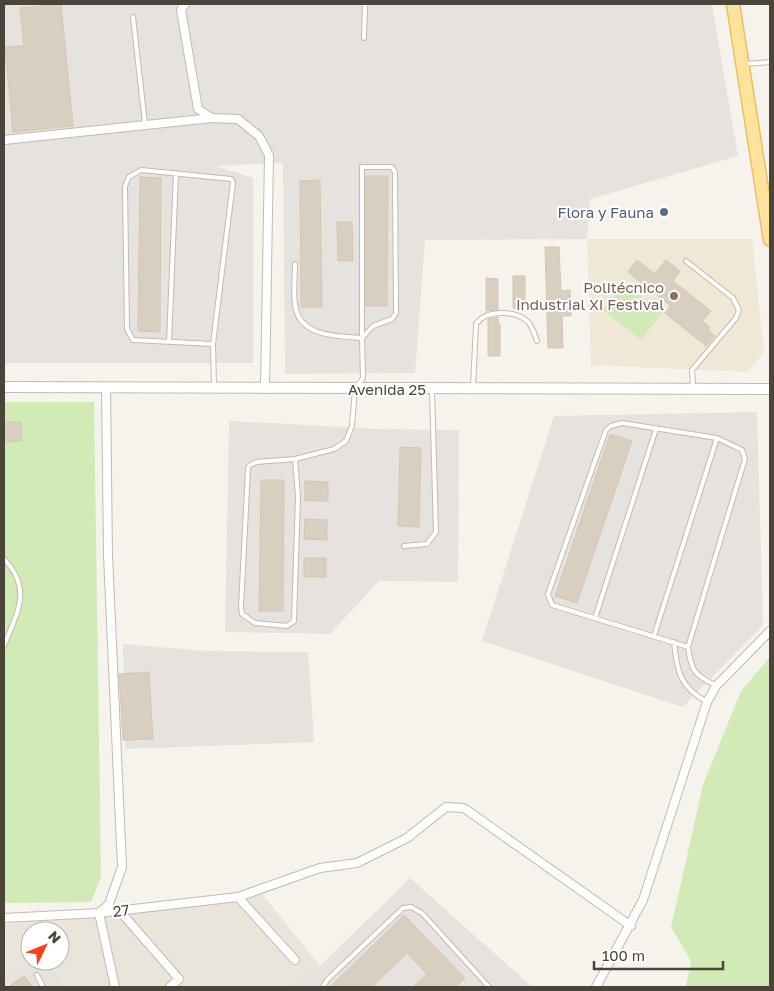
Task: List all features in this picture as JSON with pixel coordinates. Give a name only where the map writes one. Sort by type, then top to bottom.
[{"type":"main road","points":[[733,4],[770,240]]},
{"type":"street","points":[[185,4],[181,10],[198,109],[212,118]]},
{"type":"street","points":[[4,140],[212,118],[238,119],[259,136],[269,155],[265,389]]},
{"type":"street","name":"Avenida 25","points":[[4,387],[770,389]]},
{"type":"street","points":[[106,387],[108,555],[122,867],[109,904],[99,913],[115,987]]},
{"type":"street","points":[[596,987],[631,926],[643,900],[707,702],[716,686],[770,631]]},
{"type":"street","name":"27","points":[[4,918],[99,913],[238,897],[320,868],[357,863],[407,838],[446,807],[464,808],[631,926]]},
{"type":"street","points":[[238,897],[295,960]]},
{"type":"street","points":[[119,910],[179,979],[170,987]]},
{"type":"lane","points":[[364,38],[365,4]]},
{"type":"lane","points":[[133,17],[145,125]]},
{"type":"lane","points":[[743,65],[770,62]]},
{"type":"lane","points":[[295,459],[298,496],[294,621],[287,626],[255,623],[242,614],[240,607],[248,470],[256,462],[295,459],[334,449],[346,441],[352,426],[355,389],[363,378],[362,338],[362,167],[392,167],[395,172],[396,313],[392,319],[373,326],[362,338]]},
{"type":"lane","points":[[213,344],[133,340],[127,329],[125,186],[129,177],[141,170],[231,179],[233,182],[213,344],[214,389]]},
{"type":"lane","points":[[170,342],[176,173]]},
{"type":"lane","points":[[686,261],[733,298],[739,310],[736,318],[692,370],[693,389]]},
{"type":"lane","points":[[295,264],[295,306],[305,324],[310,329],[323,335],[362,338]]},
{"type":"lane","points":[[473,389],[476,324],[480,318],[489,314],[508,313],[520,316],[528,322],[537,341]]},
{"type":"lane","points":[[404,546],[427,544],[436,532],[432,389]]},
{"type":"lane","points":[[688,647],[552,605],[548,594],[606,430],[611,426],[622,423],[717,438],[742,450],[745,459],[688,647],[690,663],[694,672],[716,686]]},
{"type":"lane","points":[[595,618],[656,429]]},
{"type":"lane","points":[[654,636],[717,438]]},
{"type":"lane","points":[[4,559],[18,577],[22,596],[4,646]]},
{"type":"lane","points":[[674,642],[675,659],[684,686],[691,693],[707,702]]},
{"type":"lane","points":[[323,987],[327,980],[403,908],[411,907],[422,913],[489,987]]},
{"type":"lane","points":[[37,975],[43,987]]},
{"type":"shaded area","points":[[4,4],[712,4],[738,156],[590,199],[587,239],[425,240],[415,373],[285,374],[283,163],[216,166],[253,178],[253,363],[4,363]]},
{"type":"shaded area","name":"Politécnico Industrial XI Festival","points":[[587,239],[752,239],[764,352],[748,372],[591,365]]},
{"type":"shaded area","points":[[757,412],[763,625],[683,707],[482,641],[554,416]]},
{"type":"shaded area","points":[[229,421],[380,429],[459,430],[458,582],[379,581],[330,634],[225,632]]},
{"type":"shaded area","points":[[123,644],[205,651],[308,652],[314,742],[125,749]]},
{"type":"shaded area","points":[[410,878],[532,987],[287,987],[320,966]]},
{"type":"shaded area","points":[[258,889],[320,966],[287,987],[66,987],[56,971],[70,971],[70,921],[40,921],[111,915],[119,910]]},
{"type":"shaded area","points":[[20,923],[20,969],[4,979],[4,924]]},
{"type":"shaded area","points":[[20,969],[20,971],[56,971],[66,987],[4,987],[4,979]]},
{"type":"green space","points":[[625,284],[662,313],[641,340],[603,310]]},
{"type":"green space","points":[[4,402],[94,402],[101,877],[91,902],[4,903]]},
{"type":"green space","points":[[770,657],[770,987],[686,987],[691,961],[671,927],[703,785],[741,691]]},
{"type":"building","points":[[61,4],[73,126],[13,132],[5,47],[24,46],[20,8]]},
{"type":"building","points":[[366,176],[388,176],[387,306],[366,306]]},
{"type":"building","points":[[140,177],[161,178],[160,332],[138,331]]},
{"type":"building","points":[[320,180],[322,307],[301,307],[300,181]]},
{"type":"building","points":[[337,222],[352,222],[353,261],[338,261]]},
{"type":"building","points":[[545,247],[559,247],[561,291],[570,290],[571,316],[562,316],[563,348],[548,348]]},
{"type":"building","points":[[637,260],[655,274],[666,260],[680,271],[673,281],[711,311],[702,321],[710,327],[708,330],[715,336],[706,346],[665,313],[671,306],[628,272]]},
{"type":"building","points":[[513,276],[525,276],[525,308],[513,308]]},
{"type":"building","points":[[486,278],[498,279],[498,310],[486,311]]},
{"type":"building","points":[[498,317],[498,324],[500,324],[500,356],[488,356],[488,319]]},
{"type":"building","points":[[4,422],[21,422],[22,441],[4,442]]},
{"type":"building","points":[[610,434],[632,441],[577,603],[555,596]]},
{"type":"building","points":[[400,447],[421,448],[419,527],[398,526]]},
{"type":"building","points":[[261,480],[284,480],[283,611],[259,611]]},
{"type":"building","points":[[305,481],[328,482],[328,501],[305,501]]},
{"type":"building","points":[[305,519],[327,520],[327,540],[304,539]]},
{"type":"building","points":[[304,558],[326,558],[326,577],[304,577]]},
{"type":"building","points":[[149,672],[153,739],[123,740],[119,674]]},
{"type":"building","points":[[404,915],[465,978],[456,987],[413,987],[427,974],[407,953],[372,987],[330,987]]},
{"type":"building","points":[[24,976],[33,987],[8,987]]},
{"type":"place","name":"Flora y Fauna","points":[[664,212]]},
{"type":"place","name":"Politécnico Industrial XI Festival","points":[[674,296]]}]
